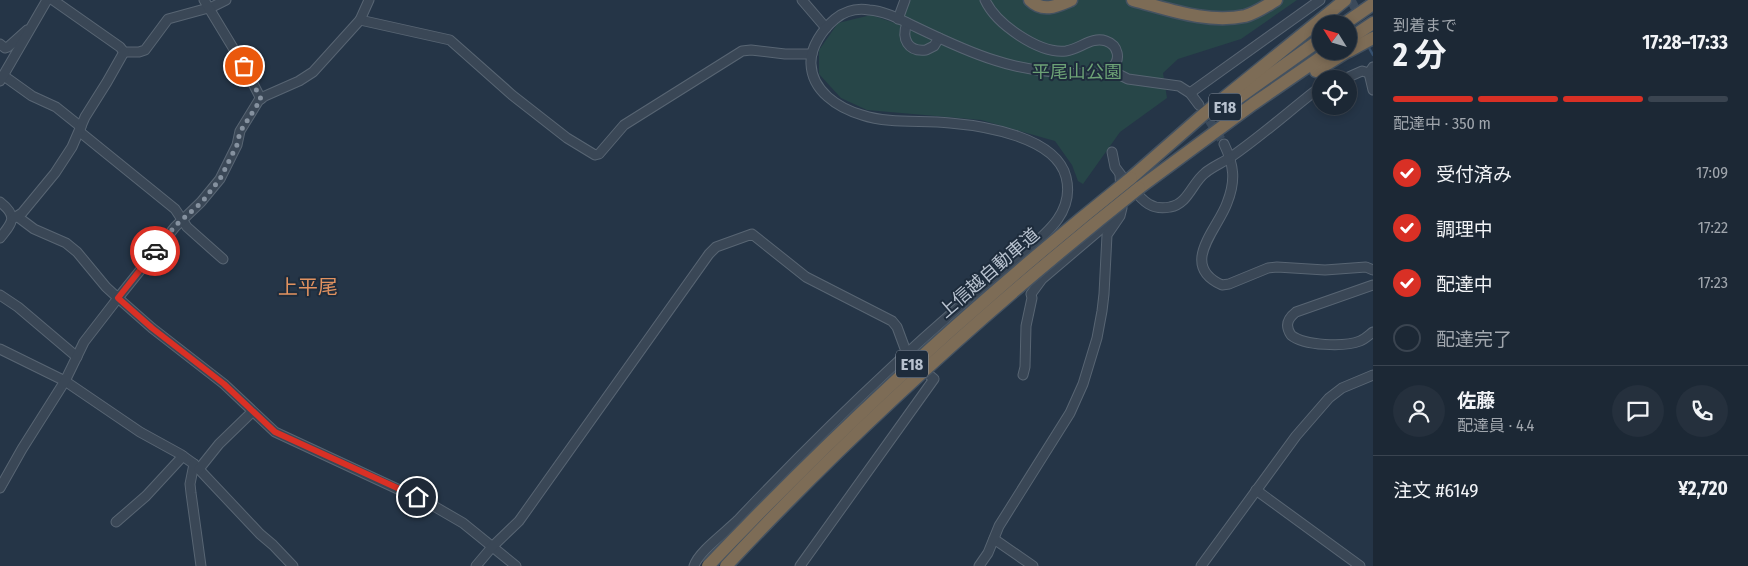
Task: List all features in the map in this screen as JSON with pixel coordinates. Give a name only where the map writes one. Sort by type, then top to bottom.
[{"type":"highway","points":[[1030,0],[1036,5],[1046,8],[1072,0]]},
{"type":"highway","points":[[1133,0],[1182,6],[1198,16],[1237,17],[1254,13],[1276,0]]},
{"type":"highway","points":[[1130,180],[1204,114],[1345,0]]},
{"type":"highway","points":[[1357,15],[1373,4]]},
{"type":"highway","points":[[1358,33],[1373,23]]},
{"type":"highway","points":[[1358,46],[1373,38]]},
{"type":"highway","name":"上信越自動車道","points":[[708,566],[783,487],[894,381],[1039,253],[1194,130],[1312,45]]},
{"type":"highway","name":"上信越自動車道","points":[[726,566],[829,460],[1130,180],[1201,142],[1317,60]]},
{"type":"highway","points":[[1201,142],[1333,60]]},
{"type":"street","points":[[47,0],[2,78],[32,96],[56,107],[80,130],[175,209],[186,227],[223,259]]},
{"type":"street","points":[[53,0],[120,47],[124,52]]},
{"type":"street","points":[[124,52],[140,52],[145,50],[168,19],[206,4],[226,0]]},
{"type":"street","points":[[0,488],[65,381],[90,333],[182,220],[202,202],[220,179],[237,145],[240,132],[261,99],[306,77],[360,20],[369,0]]},
{"type":"street","points":[[802,0],[826,28]]},
{"type":"street","points":[[898,19],[905,0]]},
{"type":"street","points":[[694,566],[701,553],[727,530],[788,468],[907,354],[975,293],[1044,236],[1063,212],[1067,202],[1067,183],[1064,170],[1058,160],[1048,151],[1034,143],[1014,136],[961,124],[877,118],[848,110],[826,95],[816,83],[812,70],[812,54],[815,45],[826,28],[839,16],[856,10],[873,10],[995,60],[1017,66],[1083,74],[1100,73],[1110,70],[1115,64],[1118,57],[1116,48],[1109,42],[1100,39],[1066,51],[1044,48],[1029,41],[1005,24],[992,11],[985,0]]},
{"type":"street","points":[[1190,93],[1320,0]]},
{"type":"street","points":[[206,4],[244,66],[261,99]]},
{"type":"street","points":[[360,20],[450,40],[525,104],[568,138],[595,155],[599,154],[624,125],[742,50],[785,54],[812,54]]},
{"type":"street","points":[[907,23],[904,38],[908,45],[914,49],[926,50],[934,46],[939,38]]},
{"type":"street","points":[[0,44],[5,48],[8,47],[29,29]]},
{"type":"street","points":[[0,238],[55,172],[72,148],[85,118],[124,52]]},
{"type":"street","points":[[1110,70],[1128,79],[1179,86],[1190,93],[1199,105]]},
{"type":"street","points":[[1357,73],[1371,70],[1373,90]]},
{"type":"street","points":[[1112,152],[1115,167],[1130,180],[1149,205],[1159,208],[1174,207],[1185,199],[1206,172],[1231,157],[1312,94]]},
{"type":"street","points":[[1224,144],[1231,157],[1233,176],[1227,204],[1208,236],[1203,254],[1206,273],[1215,282],[1222,285],[1229,284],[1268,268],[1277,267],[1325,270],[1366,267],[1373,270]]},
{"type":"street","points":[[979,566],[988,553],[999,526],[1070,413],[1083,384],[1097,338],[1102,311],[1107,235],[1118,220],[1130,180]]},
{"type":"street","points":[[0,202],[8,208],[15,218],[61,241],[77,252],[106,287],[118,298],[152,328],[224,384],[275,432],[402,489],[432,505],[463,523],[516,566]]},
{"type":"street","points":[[1023,375],[1025,367],[1026,326],[1032,301],[1031,294],[1042,279],[1121,212]]},
{"type":"street","points":[[476,566],[492,546],[519,521],[716,246],[752,234],[806,277],[892,321],[897,326],[907,354],[934,379],[800,566]]},
{"type":"street","points":[[1373,285],[1296,312],[1289,319],[1287,325],[1291,336],[1305,342],[1346,344],[1362,340],[1373,332]]},
{"type":"street","points":[[0,295],[18,307],[77,357]]},
{"type":"street","points":[[0,349],[65,381],[140,432],[183,456],[196,466],[293,566]]},
{"type":"street","points":[[1201,566],[1296,436],[1329,398],[1342,388],[1373,375]]},
{"type":"street","points":[[201,566],[190,484],[196,466],[252,412]]},
{"type":"street","points":[[116,522],[146,496],[183,456]]},
{"type":"street","points":[[1256,490],[1360,566]]},
{"type":"street","points":[[994,539],[1033,566]]},
{"type":"green space","name":"平尾山公園","points":[[909,0],[1297,0],[1241,39],[1178,59],[1163,73],[1167,98],[1120,132],[1083,184],[1078,181],[1072,165],[1055,141],[981,120],[867,110],[841,98],[819,74],[819,50],[838,23],[871,15],[901,25]]},
{"type":"waterway","points":[[1369,48],[1373,55]]},
{"type":"tunnel","points":[[1351,0],[1367,32]]},
{"type":"tunnel","points":[[1202,109],[1224,144]]},
{"type":"way so far","points":[[155,251],[175,226],[202,202],[220,179],[237,145],[240,132],[261,99],[244,66]]},
{"type":"district","name":"上平尾","points":[[308,287]]},
{"type":"route","points":[[155,251],[118,298],[152,328],[224,384],[275,432],[417,497]]}]
